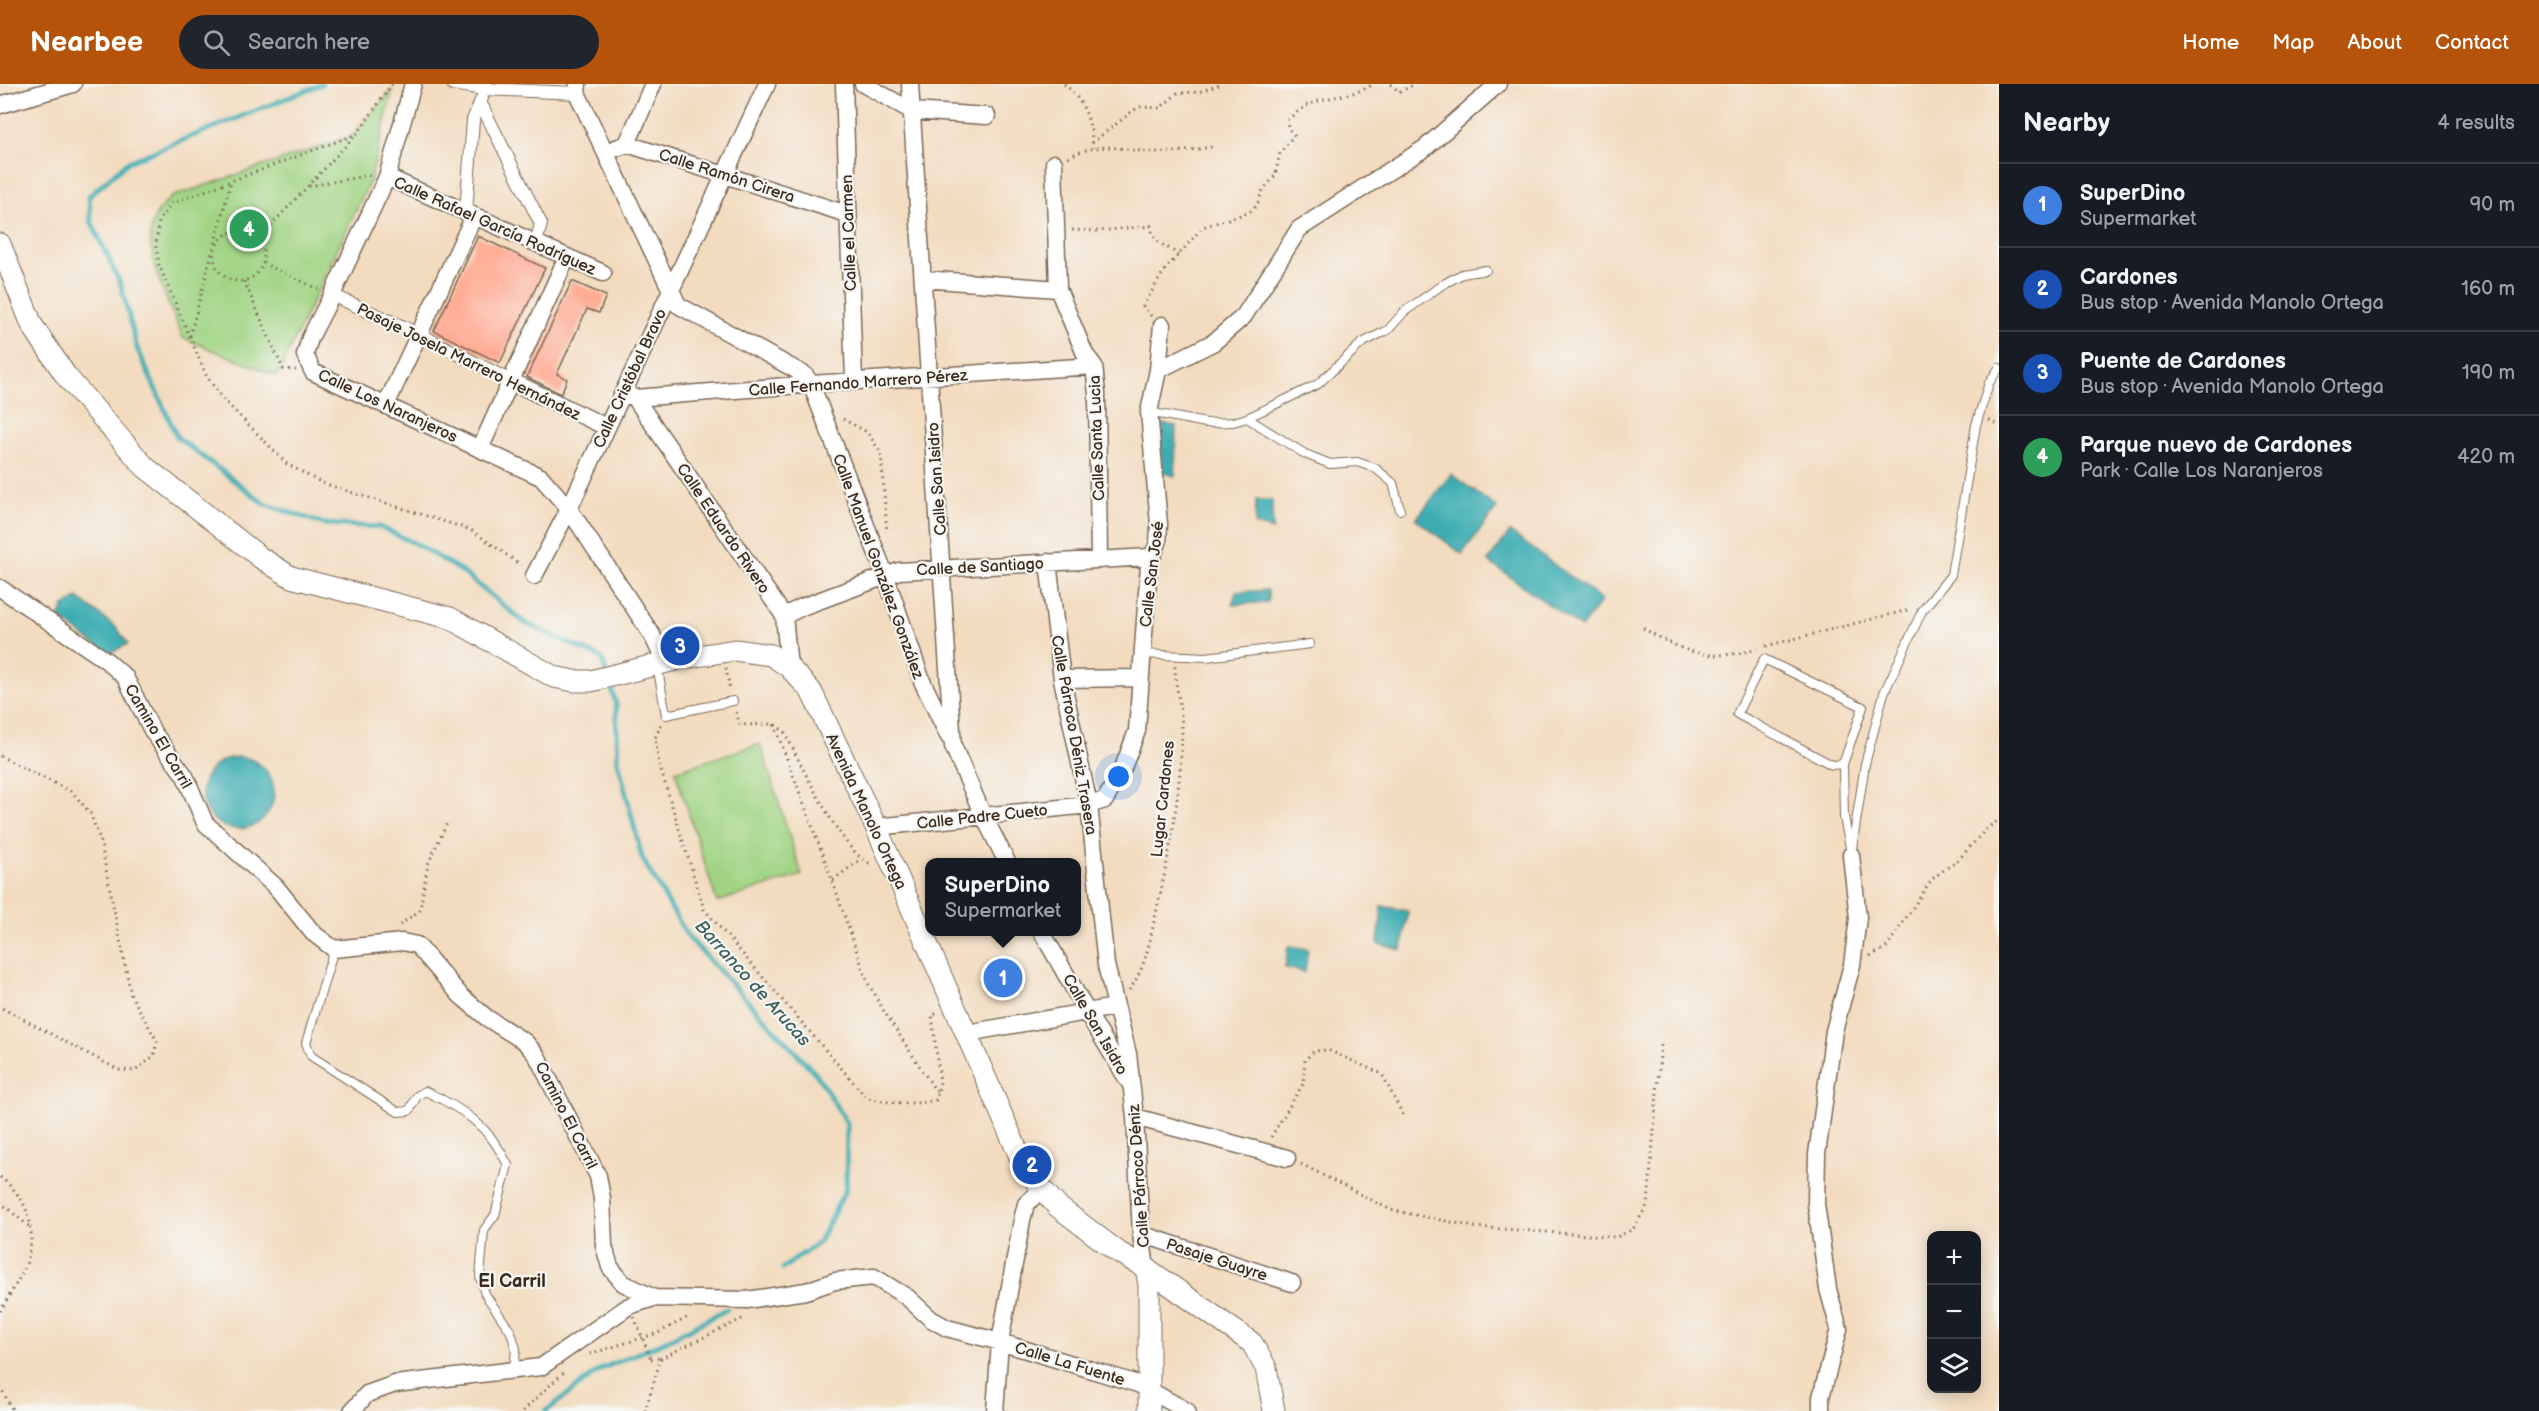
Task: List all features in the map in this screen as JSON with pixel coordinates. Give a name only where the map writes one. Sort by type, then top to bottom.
[{"type":"street","points":[[0,105],[73,84]]},
{"type":"street","name":"Calle Los Naranjeros","points":[[413,84],[387,177],[310,338],[305,355],[313,372],[541,477],[569,509]]},
{"type":"street","points":[[453,84],[483,92],[578,89],[678,305],[805,375],[811,384]]},
{"type":"street","points":[[606,152],[627,144],[653,84]]},
{"type":"street","name":"Calle Cristóbal Bravo","points":[[534,576],[569,509],[606,427],[630,396],[670,289],[767,84]]},
{"type":"street","name":"Calle el Carmen","points":[[844,84],[854,381]]},
{"type":"street","points":[[863,84],[912,111],[987,116]]},
{"type":"street","name":"Calle San Isidro","points":[[910,84],[953,746],[983,815],[1005,858]]},
{"type":"street","points":[[1158,370],[1214,342],[1244,316],[1299,229],[1425,148],[1498,84]]},
{"type":"street","points":[[386,405],[470,214],[473,120],[483,92]]},
{"type":"street","points":[[483,92],[541,224],[536,243]]},
{"type":"street","name":"Calle Ramón Cirera","points":[[627,144],[847,214]]},
{"type":"street","name":"Calle Santa Lucia","points":[[1054,163],[1058,289],[1085,354],[1094,366],[1097,394],[1099,560]]},
{"type":"street","name":"Calle Rafael García Rodríguez","points":[[387,177],[603,273]]},
{"type":"street","name":"Avenida Manolo Ortega","points":[[0,244],[32,325],[66,376],[145,467],[261,558],[291,577],[450,618],[554,677],[574,681],[591,681],[661,663],[735,650],[771,655],[789,667],[811,691],[876,826],[1021,1159],[1042,1189],[1066,1213],[1252,1343],[1266,1368],[1274,1411]]},
{"type":"street","points":[[480,449],[567,257]]},
{"type":"street","points":[[923,279],[1058,289]]},
{"type":"street","name":"Pasaje Josela Marrero Hernández","points":[[332,296],[419,334],[606,427]]},
{"type":"street","name":"Calle San José","points":[[1089,805],[1106,800],[1121,773],[1137,731],[1150,557],[1158,543],[1159,524],[1149,412],[1158,370],[1162,325]]},
{"type":"street","name":"Calle Fernando Marrero Pérez","points":[[630,396],[1094,366]]},
{"type":"street","name":"Calle Manuel González González","points":[[811,384],[886,577],[922,681],[953,746]]},
{"type":"street","name":"Calle Eduardo Rivero","points":[[630,396],[784,616],[789,667]]},
{"type":"street","points":[[569,509],[652,635],[661,663]]},
{"type":"street","name":"Calle de Santiago","points":[[784,616],[898,571],[1150,557]]},
{"type":"street","name":"Calle Párroco Déniz Trasera","points":[[1048,562],[1062,679],[1089,805],[1106,965],[1128,1054],[1132,1085]]},
{"type":"street","name":"Camino El Carril","points":[[0,588],[107,661],[125,677],[153,732],[185,776],[205,823],[276,887],[314,933],[334,949],[402,942],[417,945],[461,996],[488,1018],[525,1042],[537,1056],[598,1176],[602,1198],[604,1246],[610,1267],[623,1283],[654,1298],[747,1300],[806,1291],[835,1281],[874,1277],[907,1297],[931,1319],[947,1328]]},
{"type":"street","points":[[1062,679],[1141,678]]},
{"type":"street","name":"Calle Padre Cueto","points":[[876,826],[1089,805]]},
{"type":"street","points":[[1821,1411],[1821,1397],[1839,1329],[1828,1289],[1816,1204],[1817,1154],[1834,1031],[1852,965],[1858,918],[1851,855]]},
{"type":"street","name":"Calle San Isidro","points":[[1044,936],[1132,1085]]},
{"type":"street","points":[[967,1034],[1115,1007]]},
{"type":"street","name":"Calle Párroco Déniz","points":[[1132,1085],[1141,1234],[1146,1268]]},
{"type":"street","points":[[1135,1117],[1287,1158]]},
{"type":"street","points":[[995,1411],[1000,1342],[1026,1204],[1042,1189]]},
{"type":"street","name":"Pasaje Guayre","points":[[1141,1234],[1293,1283]]},
{"type":"street","points":[[1146,1268],[1149,1285],[1149,1401]]},
{"type":"street","points":[[1149,1316],[1159,1302],[1181,1293]]},
{"type":"street","points":[[352,1411],[367,1394],[395,1384],[541,1367],[629,1306],[654,1298]]},
{"type":"street","name":"Calle La Fuente","points":[[947,1328],[1138,1383],[1149,1401],[1187,1411]]},
{"type":"lane","points":[[1149,412],[1206,423],[1246,418],[1318,384],[1362,344],[1388,330],[1404,312],[1442,285],[1462,274],[1486,270]]},
{"type":"lane","points":[[1851,855],[1866,764],[1884,693],[1922,611],[1951,575],[1976,425],[1989,383],[1999,368]]},
{"type":"lane","points":[[1246,418],[1305,454],[1330,464],[1357,462],[1375,468],[1393,483],[1400,510]]},
{"type":"lane","points":[[1142,654],[1206,657],[1310,644]]},
{"type":"lane","points":[[1843,764],[1832,765],[1737,714],[1764,659],[1863,707],[1843,764],[1844,817],[1851,855]]},
{"type":"lane","points":[[661,663],[666,715],[733,701]]},
{"type":"lane","points":[[334,949],[306,1043],[311,1056],[398,1112],[409,1111],[417,1096],[425,1091],[449,1102],[475,1119],[498,1144],[508,1165],[495,1215],[484,1230],[480,1277],[485,1294],[511,1332],[516,1349],[514,1369]]},
{"type":"path","points":[[1064,84],[1073,91],[1085,108],[1092,129],[1093,148]]},
{"type":"path","points":[[1207,89],[1210,84]]},
{"type":"path","points":[[1092,143],[1134,110],[1141,107],[1160,108],[1178,93],[1207,89],[1222,84]]},
{"type":"path","points":[[1162,325],[1146,313],[1143,306],[1155,284],[1203,227],[1250,212],[1257,205],[1263,190],[1275,176],[1280,153],[1294,135],[1288,128],[1287,120],[1303,107],[1317,101],[1364,90],[1373,84]]},
{"type":"path","points":[[1391,84],[1399,92],[1415,84]]},
{"type":"path","points":[[258,239],[357,134]]},
{"type":"path","points":[[1054,163],[1093,148],[1105,146],[1156,152],[1214,147]]},
{"type":"path","points":[[308,186],[368,174],[387,177]]},
{"type":"path","points":[[190,338],[209,261],[214,250],[222,237],[237,231],[252,234],[262,246],[263,263],[256,274],[244,280],[228,279],[221,274],[213,258],[214,250],[231,181]]},
{"type":"path","points":[[1056,230],[1098,231],[1151,226],[1158,243],[1178,255]]},
{"type":"path","points":[[263,263],[332,296]]},
{"type":"path","points":[[244,280],[284,369],[313,372]]},
{"type":"path","points":[[820,407],[867,432],[881,453],[887,537],[878,557]]},
{"type":"path","points":[[1643,628],[1676,647],[1713,656],[1749,651],[1910,610],[1922,611]]},
{"type":"path","points":[[724,651],[727,680],[741,725],[774,724],[784,731],[831,820],[861,859],[870,865],[890,860]]},
{"type":"path","name":"Lugar Cardones","points":[[1115,1007],[1136,981],[1149,946],[1172,844],[1182,731],[1181,711],[1176,689],[1175,655]]},
{"type":"path","points":[[666,715],[655,738],[659,764],[704,909],[866,1097],[882,1102],[919,1104],[936,1100],[940,1082],[932,1016],[939,1012],[945,1018],[958,1012]]},
{"type":"path","points":[[774,724],[833,880],[867,981],[938,1094]]},
{"type":"path","points":[[0,756],[72,792],[90,813],[100,838],[131,995],[157,1041],[154,1056],[135,1071],[119,1070],[0,1007]]},
{"type":"path","points":[[1852,965],[1886,948],[1932,879],[1959,858],[1987,828],[1999,820]]},
{"type":"path","points":[[386,943],[397,927],[420,910],[428,864],[448,821]]},
{"type":"path","points":[[833,880],[861,859]]},
{"type":"path","points":[[1287,1158],[1391,1210],[1475,1227],[1617,1237],[1633,1230],[1647,1204],[1661,1043]]},
{"type":"path","points":[[1262,1151],[1303,1084],[1305,1060],[1314,1051],[1328,1050],[1382,1074],[1403,1115]]},
{"type":"path","points":[[0,1176],[15,1188],[26,1209],[31,1228],[29,1256],[0,1312]]},
{"type":"path","points":[[0,1202],[31,1228]]},
{"type":"path","points":[[634,1317],[651,1359],[662,1358],[756,1313],[773,1296]]},
{"type":"path","points":[[589,1354],[658,1333],[689,1317],[702,1299]]},
{"type":"path","points":[[645,1411],[662,1358]]},
{"type":"path","points":[[523,1411],[571,1366]]},
{"type":"path","points":[[0,1386],[13,1411]]},
{"type":"green space","points":[[393,89],[370,181],[277,376],[183,338],[159,279],[151,247],[154,219],[162,207],[171,197],[352,136]]},
{"type":"green space","points":[[760,744],[802,875],[717,902],[675,771]]},
{"type":"water","points":[[1162,424],[1176,426],[1175,476],[1163,473],[1160,445]]},
{"type":"water","points":[[1451,474],[1497,508],[1462,554],[1416,519]]},
{"type":"water","points":[[1256,500],[1272,500],[1273,530],[1255,525]]},
{"type":"water","points":[[1510,532],[1602,600],[1581,628],[1488,561]]},
{"type":"water","points":[[1268,590],[1268,602],[1232,605],[1236,592]]},
{"type":"water","points":[[78,598],[117,628],[128,644],[108,654],[59,618],[64,606]]},
{"type":"water","points":[[231,757],[245,757],[264,767],[274,786],[274,800],[264,819],[245,829],[231,829],[212,819],[202,800],[202,786],[212,767]]},
{"type":"water","points":[[1382,906],[1408,911],[1402,950],[1378,944]]},
{"type":"water","points":[[1288,946],[1308,949],[1305,972],[1285,968]]},
{"type":"building","points":[[478,236],[545,268],[500,363],[434,331]]},
{"type":"building","points":[[572,281],[606,296],[599,313],[587,309],[557,374],[567,379],[561,394],[527,377]]},
{"type":"waterway","name":"Barranco de Arucas","points":[[322,84],[128,162],[89,196],[91,221],[121,285],[137,348],[177,437],[265,504],[324,524],[380,527],[416,544],[460,570],[525,623],[602,658],[606,672]]},
{"type":"waterway","name":"Barranco de Arucas","points":[[609,681],[616,704],[618,761],[642,858],[688,937],[817,1075],[847,1123],[846,1189],[819,1242],[783,1268]]},
{"type":"waterway","name":"Barranco de Arucas","points":[[546,1411],[601,1369],[664,1342],[727,1309]]},
{"type":"place","name":"Parque nuevo de Cardones","points":[[249,229]]},
{"type":"place","name":"Puente de Cardones","points":[[680,646]]},
{"type":"place","name":"SuperDino","points":[[1003,978]]},
{"type":"place","name":"Cardones","points":[[1032,1165]]},
{"type":"district","name":"El Carril","points":[[512,1281]]}]
